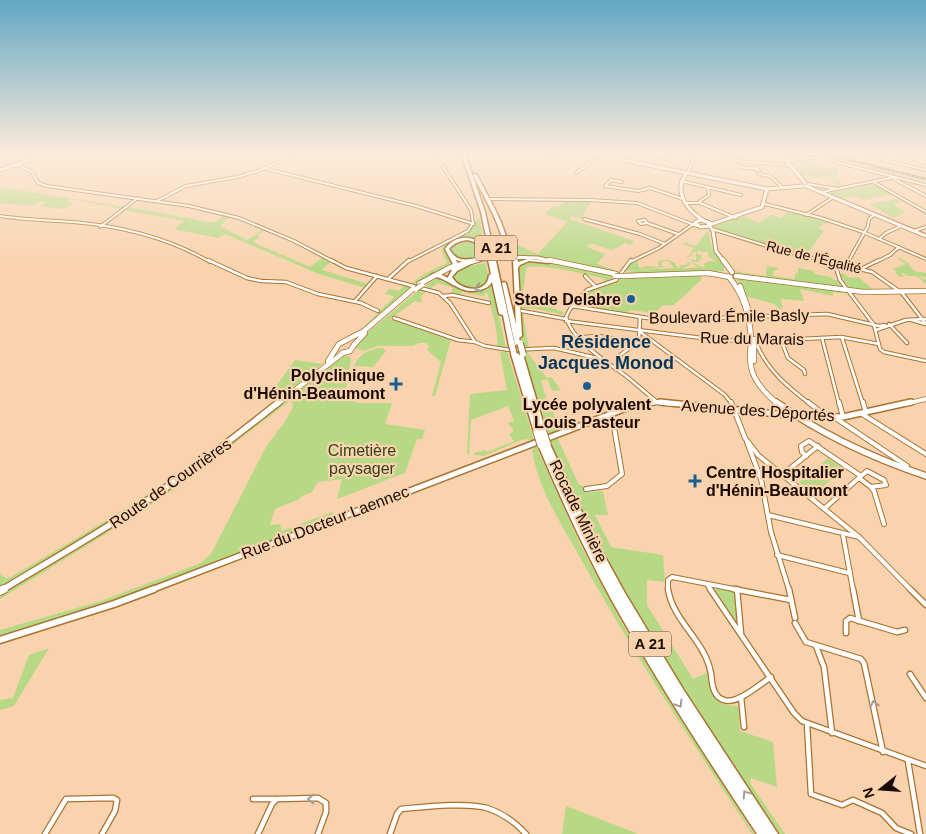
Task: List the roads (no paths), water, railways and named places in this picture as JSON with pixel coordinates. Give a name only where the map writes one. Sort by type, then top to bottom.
[{"type":"highway","name":"Rocade Minière","points":[[477,192],[517,344]]},
{"type":"highway","name":"Rocade Minière","points":[[480,192],[487,212],[519,354],[539,430],[583,538],[625,617],[763,834]]},
{"type":"highway","points":[[483,192],[501,229],[508,256],[516,268],[517,344]]},
{"type":"highway","points":[[478,196],[499,305],[517,344]]},
{"type":"highway","points":[[454,267],[447,251],[448,246],[454,242],[464,239],[475,240],[482,243],[489,254]]},
{"type":"highway","points":[[449,255],[464,260],[481,260]]},
{"type":"highway","points":[[508,256],[527,257]]},
{"type":"highway","points":[[516,268],[518,264],[525,261],[548,262]]},
{"type":"highway","points":[[454,285],[451,279],[452,273],[470,264]]},
{"type":"highway","points":[[435,275],[468,290],[483,288],[489,284],[492,272]]},
{"type":"highway","name":"Rocade Minière","points":[[519,354],[539,430]]},
{"type":"highway","name":"Rocade Minière","points":[[544,444],[584,527],[632,615],[773,834]]},
{"type":"main road","points":[[767,192],[765,204],[759,208],[736,218],[704,226],[716,251],[744,296],[753,343],[753,374],[764,392],[795,415],[874,456],[926,476]]},
{"type":"main road","points":[[818,192],[926,236]]},
{"type":"main road","points":[[343,353],[337,349],[339,344],[347,342],[375,322],[421,284],[435,275],[454,267],[508,256],[623,276],[731,274],[848,290],[902,293],[926,291]]},
{"type":"main road","points":[[527,257],[616,275]]},
{"type":"main road","points":[[454,267],[481,260]]},
{"type":"main road","points":[[347,342],[354,345],[415,289]]},
{"type":"main road","name":"Route de Courrières","points":[[1,590],[116,521],[191,470],[326,365],[343,353],[352,350],[354,345]]},
{"type":"main road","name":"Route de Courrières","points":[[326,365],[337,349]]},
{"type":"main road","points":[[779,414],[784,412],[782,406]]},
{"type":"main road","points":[[810,416],[808,419],[811,424]]},
{"type":"street","points":[[96,192],[201,208],[239,218],[294,241],[340,265],[433,290],[444,296],[475,342]]},
{"type":"street","points":[[157,201],[174,192]]},
{"type":"street","points":[[361,192],[474,224]]},
{"type":"street","points":[[389,278],[409,260],[468,231],[474,224],[471,210],[459,192]]},
{"type":"street","points":[[660,192],[684,201],[698,202],[736,218]]},
{"type":"street","points":[[681,192],[684,201],[704,226]]},
{"type":"street","points":[[698,202],[709,195],[709,192]]},
{"type":"street","points":[[728,192],[741,195]]},
{"type":"street","points":[[891,192],[926,212]]},
{"type":"street","points":[[99,227],[138,198]]},
{"type":"street","points":[[807,214],[832,198]]},
{"type":"street","name":"Rue de l'Égalité","points":[[491,199],[637,203],[780,250],[862,268],[878,274],[902,293],[926,324]]},
{"type":"street","points":[[765,204],[821,218],[864,233],[926,259]]},
{"type":"street","points":[[847,265],[864,233],[869,219],[874,215]]},
{"type":"street","points":[[0,216],[26,220],[74,222],[128,230],[173,244],[202,257],[220,268],[247,278],[261,281],[286,282],[318,294],[355,301],[378,311]]},
{"type":"street","points":[[584,219],[640,234],[666,244]]},
{"type":"street","points":[[647,223],[679,234]]},
{"type":"street","points":[[598,358],[566,320],[572,306],[583,293],[595,286],[616,280],[631,260],[666,244],[687,228],[704,226]]},
{"type":"street","points":[[879,239],[886,233],[901,226]]},
{"type":"street","points":[[914,231],[926,227]]},
{"type":"street","points":[[862,268],[891,254],[899,247]]},
{"type":"street","points":[[834,262],[838,276],[874,324],[879,344]]},
{"type":"street","points":[[355,301],[377,276]]},
{"type":"street","points":[[585,276],[595,286]]},
{"type":"street","points":[[444,296],[452,295],[489,303]]},
{"type":"street","name":"Boulevard Émile Basly","points":[[572,306],[664,320],[748,315],[756,317],[827,314],[887,325]]},
{"type":"street","name":"Rue du Marais","points":[[522,311],[639,331],[753,343],[841,337],[879,344],[884,352],[926,362]]},
{"type":"street","points":[[617,368],[619,356],[639,341],[640,317]]},
{"type":"street","points":[[394,318],[458,340],[475,342],[485,346],[510,350],[554,348],[598,358],[617,368],[656,402]]},
{"type":"street","points":[[876,330],[911,319],[926,319]]},
{"type":"street","points":[[911,319],[926,324]]},
{"type":"street","points":[[887,325],[907,343]]},
{"type":"street","points":[[639,331],[725,395],[731,402],[755,462],[776,555],[801,636],[806,642],[861,659],[864,663],[883,752]]},
{"type":"street","points":[[580,338],[588,336],[628,342],[633,346]]},
{"type":"street","points":[[841,337],[846,346],[864,414],[926,454]]},
{"type":"street","points":[[822,338],[843,417]]},
{"type":"street","points":[[781,340],[789,359],[804,370],[806,374]]},
{"type":"street","points":[[753,343],[776,375],[826,416]]},
{"type":"street","points":[[645,392],[649,402]]},
{"type":"street","name":"Avenue des Déportés","points":[[649,402],[779,414],[843,417],[864,414],[926,399]]},
{"type":"street","name":"Rue du Docteur Laennec","points":[[0,640],[114,604],[608,414],[649,402]]},
{"type":"street","points":[[586,488],[607,486],[622,474],[613,421],[608,414]]},
{"type":"street","points":[[833,417],[907,466]]},
{"type":"street","points":[[806,456],[802,452],[801,446],[809,441],[860,477],[874,490],[884,524]]},
{"type":"street","points":[[747,442],[764,461],[859,537],[926,605]]},
{"type":"street","points":[[782,475],[818,446]]},
{"type":"street","points":[[755,462],[758,455]]},
{"type":"street","points":[[755,462],[764,461]]},
{"type":"street","points":[[825,508],[867,471],[884,480],[886,485],[871,487]]},
{"type":"street","points":[[768,514],[843,535],[859,537]]},
{"type":"street","points":[[848,527],[843,535],[859,621]]},
{"type":"street","points":[[776,555],[849,573]]},
{"type":"street","points":[[771,677],[741,697],[729,702],[717,696],[713,687],[712,672],[706,654],[669,597],[668,583],[670,578],[707,583],[791,600]]},
{"type":"street","points":[[707,583],[794,712],[807,724],[926,766]]},
{"type":"street","points":[[737,589],[741,634]]},
{"type":"street","points":[[846,632],[847,619],[897,632],[905,630]]},
{"type":"street","points":[[816,645],[824,667],[832,733]]},
{"type":"street","points":[[910,674],[926,698]]},
{"type":"street","points":[[741,697],[743,702],[744,728]]},
{"type":"street","points":[[807,724],[811,794],[842,805],[853,800],[882,813],[896,828],[911,834]]},
{"type":"street","points":[[908,761],[920,834]]},
{"type":"street","points":[[46,834],[66,800],[114,798],[117,800],[117,805],[102,834]]},
{"type":"street","points":[[253,799],[323,800],[326,803],[326,812],[318,834]]},
{"type":"street","points":[[258,834],[272,804],[277,800]]},
{"type":"street","points":[[390,834],[397,814],[401,809],[468,807],[486,808],[518,824],[526,834]]},
{"type":"place","name":"Stade Delabre","points":[[631,299]]},
{"type":"place","name":"Polyclinique d'Hénin-Beaumont","points":[[396,384]]},
{"type":"place","name":"Lycée polyvalent Louis Pasteur","points":[[587,386]]},
{"type":"place","name":"Centre Hospitalier d'Hénin-Beaumont","points":[[695,481]]},
{"type":"district","name":"Résidence Jacques Monod","points":[[606,352]]},
{"type":"park label","name":"Cimetière paysager","points":[[362,459]]}]
